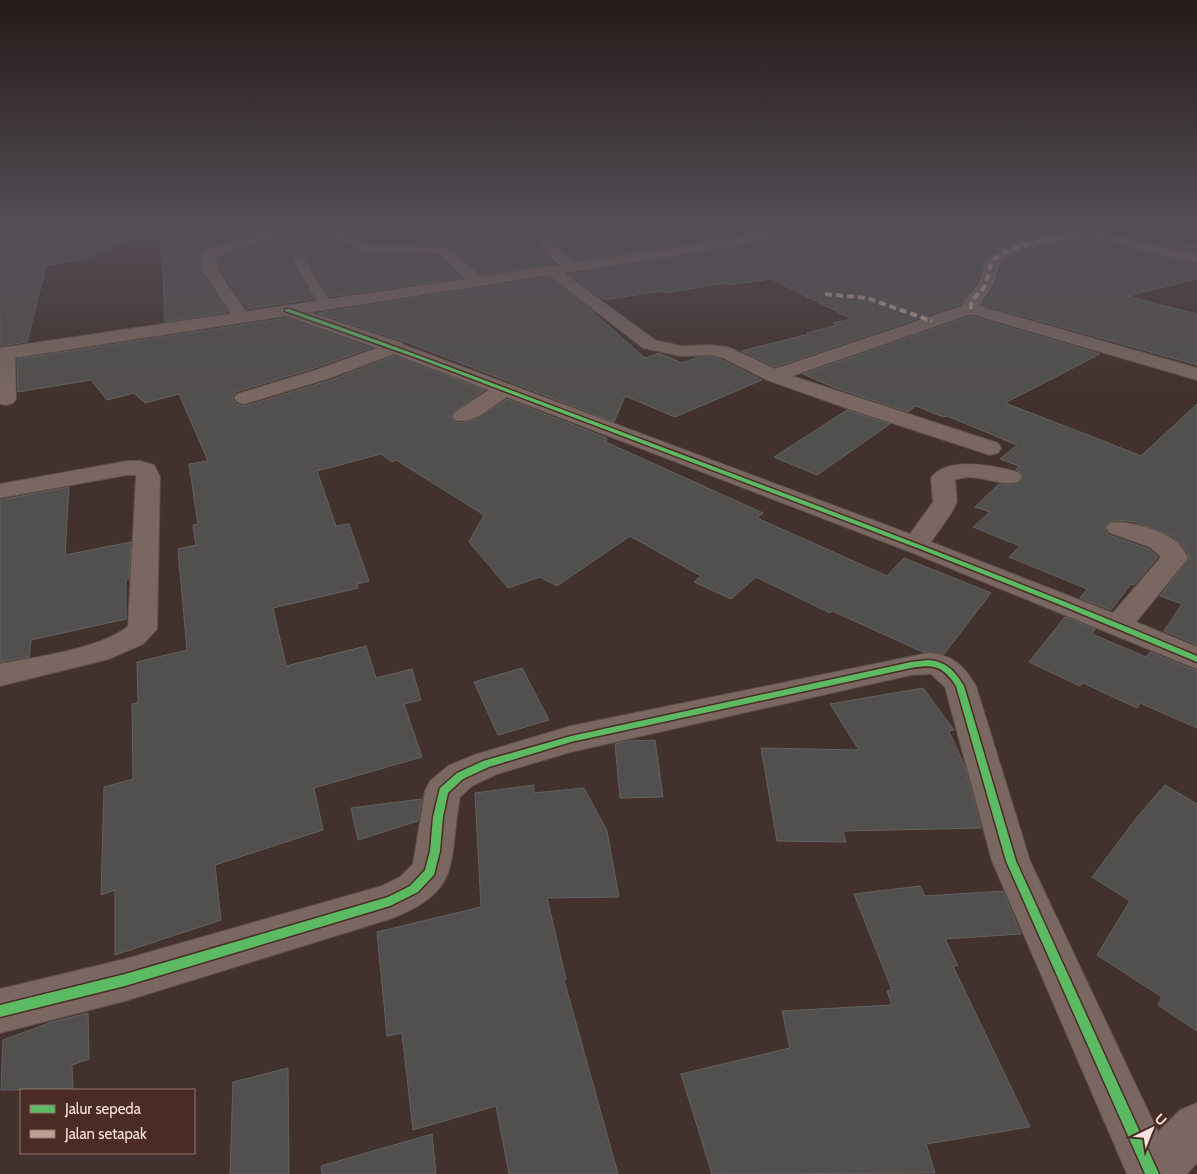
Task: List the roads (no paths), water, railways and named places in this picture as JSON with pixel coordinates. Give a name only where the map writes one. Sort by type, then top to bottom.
[{"type":"street","points":[[220,284],[242,317]]},
{"type":"street","points":[[6,400],[3,354],[465,284]]},
{"type":"street","points":[[569,284],[649,344],[681,351],[721,351],[774,376],[856,405],[990,448]]},
{"type":"street","points":[[971,309],[972,302],[986,284]]},
{"type":"street","points":[[774,376],[925,323],[971,309],[1197,374]]},
{"type":"street","points":[[287,310],[396,347],[504,390],[954,559],[1197,658]]},
{"type":"street","points":[[244,398],[323,374],[396,347]]},
{"type":"street","points":[[462,416],[504,390]]},
{"type":"street","points":[[0,490],[126,468],[146,470],[148,477],[142,629],[139,634],[130,640],[103,650],[0,675]]},
{"type":"street","points":[[915,545],[940,512],[945,502],[943,478],[947,474],[963,472],[1010,476]]},
{"type":"street","points":[[1118,625],[1176,558],[1173,552],[1162,544],[1119,528]]},
{"type":"street","points":[[0,1011],[125,980],[390,901],[414,889],[430,872],[435,851],[443,791],[460,776],[486,764],[571,738],[926,662],[936,663],[947,668],[960,686],[1011,861],[1153,1174],[1197,1127]]},
{"type":"lane","points":[[314,284],[326,304]]}]
